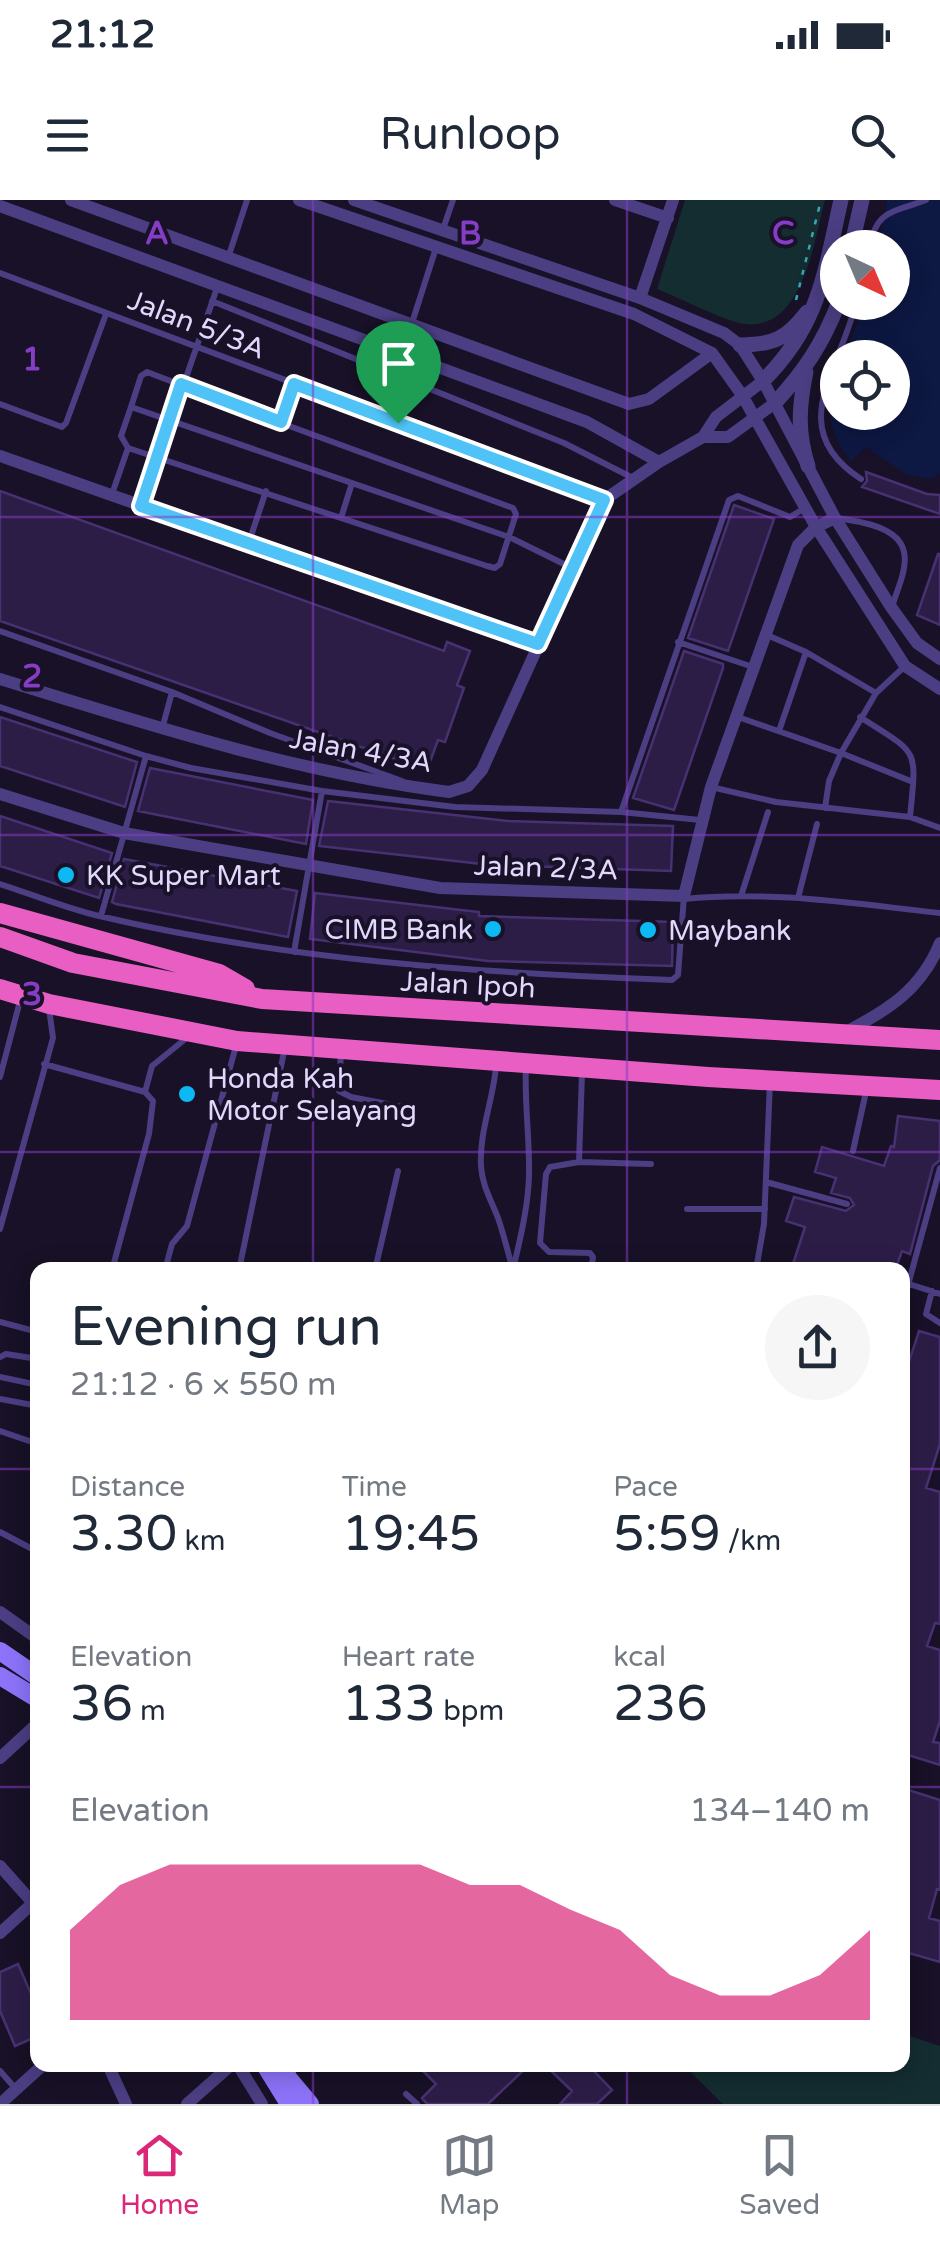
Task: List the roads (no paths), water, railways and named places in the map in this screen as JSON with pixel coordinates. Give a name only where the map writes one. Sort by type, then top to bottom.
[{"type":"highway","points":[[0,913],[219,974],[262,999]]},
{"type":"highway","name":"Jalan Ipoh","points":[[0,937],[73,962],[262,999],[940,1040]]},
{"type":"highway","points":[[0,989],[49,1004],[238,1041],[940,1090]]},
{"type":"main road","points":[[0,1651],[30,1672]]},
{"type":"main road","points":[[2,1681],[30,1696]]},
{"type":"main road","points":[[268,2072],[288,2104]]},
{"type":"main road","points":[[286,2072],[310,2104]]},
{"type":"street","points":[[71,200],[629,404],[649,399],[712,353]]},
{"type":"street","points":[[299,200],[634,314],[712,353],[742,395],[816,528],[904,666],[940,689]]},
{"type":"street","points":[[354,200],[640,298],[724,333],[740,345],[835,518],[892,608],[917,643],[940,659]]},
{"type":"street","points":[[615,200],[668,218]]},
{"type":"street","points":[[640,298],[674,200]]},
{"type":"street","points":[[604,500],[703,437],[716,417],[763,381],[803,334],[819,297],[841,200]]},
{"type":"street","points":[[855,230],[862,200]]},
{"type":"street","points":[[0,206],[587,422],[660,462]]},
{"type":"street","points":[[740,345],[766,343],[790,333],[819,297]]},
{"type":"street","points":[[703,437],[728,437],[774,403],[807,368],[832,320]]},
{"type":"street","points":[[807,368],[798,411],[808,466]]},
{"type":"street","points":[[0,456],[538,644]]},
{"type":"street","name":"Jalan 4/3A","points":[[0,679],[162,730],[328,773],[449,792],[468,786],[482,770],[604,500]]},
{"type":"street","points":[[684,898],[700,820],[798,545],[816,528],[835,518]]},
{"type":"street","name":"Jalan 2/3A","points":[[0,794],[124,833],[440,888],[684,898]]},
{"type":"street","points":[[842,1034],[905,997],[922,979],[940,942]]},
{"type":"street","points":[[0,1612],[30,1633]]},
{"type":"street","points":[[0,1758],[30,1730]]},
{"type":"street","points":[[0,1866],[30,1898]]},
{"type":"street","points":[[0,1933],[30,1910]]},
{"type":"street","points":[[0,2104],[35,2072]]},
{"type":"street","points":[[111,2072],[126,2104]]},
{"type":"street","points":[[186,2104],[226,2072]]},
{"type":"street","points":[[240,2072],[262,2104]]},
{"type":"lane","points":[[228,259],[247,200]]},
{"type":"lane","points":[[442,232],[453,200]]},
{"type":"lane","points":[[872,230],[880,218],[926,200]]},
{"type":"lane","points":[[411,326],[436,247]]},
{"type":"lane","name":"Jalan 5/3A","points":[[0,273],[604,500]]},
{"type":"lane","points":[[141,506],[218,284]]},
{"type":"lane","points":[[212,300],[564,442],[634,479]]},
{"type":"lane","points":[[0,404],[62,427],[106,314]]},
{"type":"lane","points":[[852,320],[824,385],[821,404],[828,449],[842,466],[862,479]]},
{"type":"lane","points":[[144,372],[181,384],[513,508],[516,514],[500,564],[495,568],[128,448],[120,436],[144,372]]},
{"type":"lane","points":[[281,422],[294,384]]},
{"type":"lane","points":[[131,408],[509,537],[573,568]]},
{"type":"lane","points":[[111,495],[128,448]]},
{"type":"lane","points":[[341,518],[352,483]]},
{"type":"lane","points":[[249,544],[266,491]]},
{"type":"lane","points":[[621,812],[729,500],[738,496],[790,517],[805,508]]},
{"type":"lane","points":[[835,518],[872,524],[896,539],[904,550],[892,608]]},
{"type":"lane","points":[[1,634],[172,692],[418,788]]},
{"type":"lane","points":[[766,635],[806,652],[876,693]]},
{"type":"lane","points":[[678,642],[754,667]]},
{"type":"lane","points":[[778,731],[806,652]]},
{"type":"lane","points":[[825,809],[829,780],[860,717],[876,693],[904,666]]},
{"type":"lane","points":[[162,730],[172,692]]},
{"type":"lane","points":[[0,707],[191,768],[322,791],[455,808],[621,812],[700,820]]},
{"type":"lane","points":[[737,716],[914,782]]},
{"type":"lane","points":[[860,717],[911,752],[915,768],[910,817]]},
{"type":"lane","points":[[100,916],[146,756]]},
{"type":"lane","points":[[711,787],[776,802],[910,817],[940,828]]},
{"type":"lane","points":[[294,952],[322,791]]},
{"type":"lane","points":[[742,896],[768,812]]},
{"type":"lane","points":[[798,898],[817,824]]},
{"type":"lane","points":[[0,884],[100,916],[294,952],[482,973],[672,980],[678,975],[684,898],[798,898],[940,913]]},
{"type":"lane","points":[[0,1078],[21,996]]},
{"type":"lane","points":[[0,1229],[53,1038],[49,1004]]},
{"type":"lane","points":[[145,1092],[152,1066],[194,1032]]},
{"type":"lane","points":[[167,1262],[172,1244],[187,1226],[238,1041]]},
{"type":"lane","points":[[241,1262],[285,1046]]},
{"type":"lane","points":[[341,1050],[339,1091],[408,1108]]},
{"type":"lane","points":[[497,1060],[481,1166],[484,1187],[511,1262]]},
{"type":"lane","points":[[44,1064],[145,1092],[154,1107],[114,1262]]},
{"type":"lane","points":[[515,1262],[525,1219],[529,1175],[526,1064]]},
{"type":"lane","points":[[578,1162],[582,1067]]},
{"type":"lane","points":[[759,1262],[770,1081]]},
{"type":"lane","points":[[852,1151],[867,1086]]},
{"type":"lane","points":[[593,1262],[590,1252],[549,1252],[540,1243],[550,1167],[578,1162],[651,1164]]},
{"type":"lane","points":[[910,1280],[940,1168]]},
{"type":"lane","points":[[378,1262],[398,1170]]},
{"type":"lane","points":[[766,1182],[847,1204]]},
{"type":"lane","points":[[688,1209],[764,1209]]},
{"type":"lane","points":[[910,1284],[936,1292],[926,1314],[940,1323]]},
{"type":"lane","points":[[0,1322],[30,1330]]},
{"type":"lane","points":[[0,1356],[30,1358]]},
{"type":"lane","points":[[0,1378],[30,1384]]},
{"type":"lane","points":[[0,1399],[30,1405]]},
{"type":"lane","points":[[0,1432],[30,1441]]},
{"type":"lane","points":[[0,1532],[30,1548]]},
{"type":"lane","points":[[0,2071],[16,2089]]},
{"type":"lane","points":[[406,2094],[417,2104]]},
{"type":"water","points":[[887,200],[940,200],[940,473],[931,479],[907,475],[866,447],[851,461],[834,430],[910,430],[910,340],[851,340],[858,320],[910,320],[910,230],[881,230]]},
{"type":"place","name":"KK Super Mart","points":[[66,875]]},
{"type":"place","name":"CIMB Bank","points":[[493,929]]},
{"type":"place","name":"Maybank","points":[[648,930]]},
{"type":"place","name":"Honda Kah Motor Selayang","points":[[187,1094]]}]
